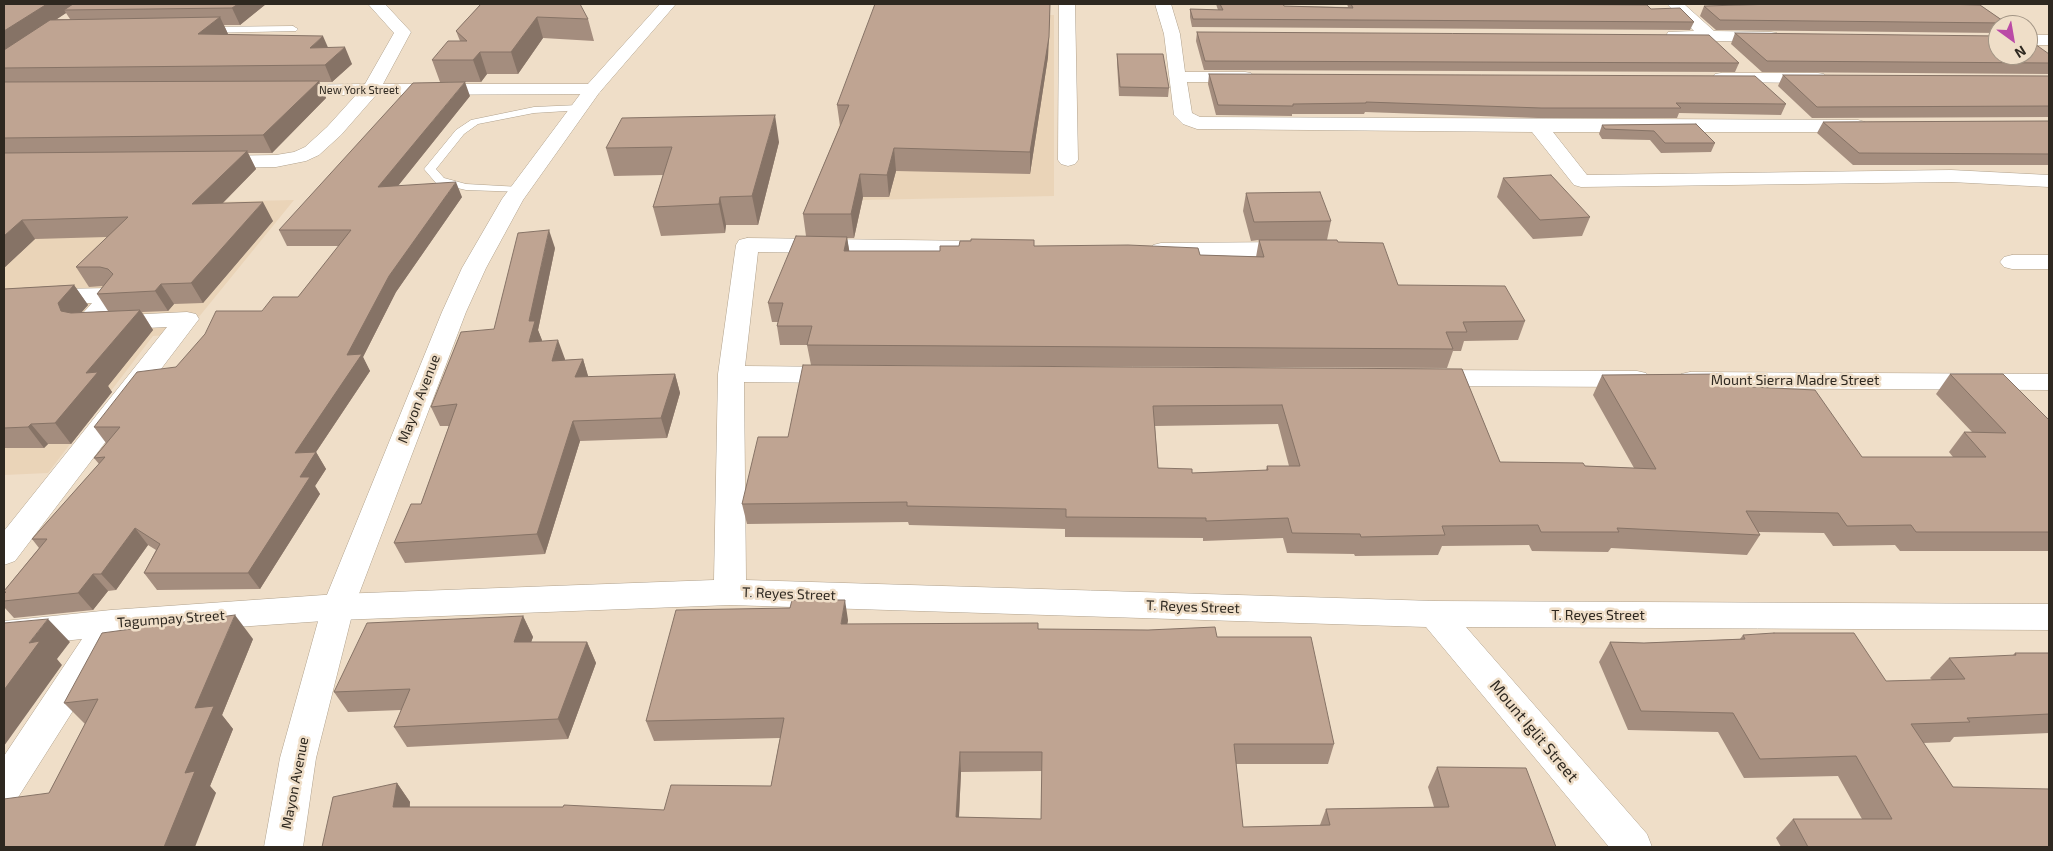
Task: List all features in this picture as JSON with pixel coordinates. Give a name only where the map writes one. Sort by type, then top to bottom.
[{"type":"street","points":[[198,162],[276,161],[298,157],[312,151],[334,131],[371,90],[403,32],[376,4]]},
{"type":"street","name":"Mayon Avenue","points":[[282,847],[298,758],[338,608],[454,312],[474,268],[520,190],[586,99],[668,4]]},
{"type":"street","points":[[1067,4],[1068,160]]},
{"type":"street","points":[[1163,4],[1172,34],[1176,77],[1184,114],[1190,120],[1198,123],[1876,126]]},
{"type":"street","points":[[1674,4],[1774,96]]},
{"type":"street","points":[[1172,34],[1192,34]]},
{"type":"street","points":[[1660,36],[1789,38]]},
{"type":"street","points":[[1176,77],[1266,77]]},
{"type":"street","points":[[1705,78],[1833,78]]},
{"type":"street","name":"New York Street","points":[[272,90],[371,90],[586,99]]},
{"type":"street","points":[[1787,108],[1807,126]]},
{"type":"street","points":[[1538,126],[1581,182],[1952,176],[2049,180]]},
{"type":"street","points":[[730,592],[731,374],[747,245],[1001,249]]},
{"type":"street","points":[[1138,250],[1317,249]]},
{"type":"street","points":[[2012,262],[2049,262]]},
{"type":"street","points":[[4,297],[112,295],[85,324],[187,319],[4,553]]},
{"type":"street","points":[[731,374],[861,375]]},
{"type":"street","name":"Mount Sierra Madre Street","points":[[1400,378],[2049,382]]},
{"type":"street","name":"T. Reyes Street","points":[[338,608],[730,592],[1435,614],[2049,617]]},
{"type":"street","name":"Tagumpay Street","points":[[4,634],[110,623],[338,608]]},
{"type":"street","name":"Mount Iglit Street","points":[[1435,614],[1633,847]]},
{"type":"street","points":[[4,787],[110,623]]},
{"type":"lane","points":[[193,30],[293,29]]},
{"type":"lane","points":[[520,190],[466,187],[440,182],[430,169],[460,132],[475,122],[586,99]]},
{"type":"shaded area","points":[[871,14],[1054,15],[1054,196],[817,201]]},
{"type":"shaded area","points":[[294,200],[185,334],[153,336],[48,473],[4,475],[4,207]]},
{"type":"building","points":[[4,4],[47,4],[4,31]]},
{"type":"building","points":[[73,4],[238,4],[232,8],[64,10]]},
{"type":"building","points":[[481,4],[580,4],[588,19],[537,17],[511,52],[480,52],[473,60],[432,60],[448,41],[467,41],[456,31]]},
{"type":"building","points":[[875,4],[1050,4],[1049,37],[1030,152],[894,148],[887,175],[860,174],[851,214],[803,214],[849,105],[837,105]]},
{"type":"building","points":[[1220,4],[1283,4],[1284,6],[1353,8],[1351,4],[1647,5],[1651,9],[1680,8],[1694,22],[1193,19],[1190,9],[1223,10]]},
{"type":"building","points":[[1777,4],[1980,5],[1994,15],[1988,15],[1988,23],[1720,20],[1704,6]]},
{"type":"building","points":[[220,17],[198,34],[323,36],[310,48],[345,47],[325,65],[4,68],[4,50],[50,20]]},
{"type":"building","points":[[1197,32],[1709,35],[1739,63],[1205,61]]},
{"type":"building","points":[[1735,33],[1988,36],[1988,63],[1767,61]]},
{"type":"building","points":[[2038,46],[2049,54],[2049,63],[2038,63]]},
{"type":"building","points":[[1117,54],[1163,54],[1169,88],[1120,87]]},
{"type":"building","points":[[1209,74],[1755,76],[1786,104],[1676,103],[1681,108],[1541,108],[1366,102],[1293,104],[1293,106],[1218,105]]},
{"type":"building","points":[[1783,75],[2049,76],[2049,106],[1817,107]]},
{"type":"building","points":[[319,81],[263,135],[4,138],[4,82]]},
{"type":"building","points":[[465,82],[378,187],[456,182],[389,276],[347,355],[362,354],[295,453],[316,452],[300,477],[310,477],[248,573],[144,573],[160,544],[135,528],[101,574],[93,574],[78,593],[4,601],[4,594],[6,592],[4,591],[47,539],[32,539],[105,457],[94,458],[120,427],[94,427],[137,372],[176,367],[205,334],[216,311],[262,311],[273,297],[298,297],[351,230],[279,230],[413,83]]},
{"type":"building","points":[[775,115],[752,196],[720,197],[719,204],[653,207],[672,147],[606,148],[622,118]]},
{"type":"building","points":[[2049,121],[2049,154],[1859,153],[1823,122]]},
{"type":"building","points":[[1696,124],[1715,143],[1665,143],[1654,131],[1605,129],[1602,125]]},
{"type":"building","points":[[247,151],[192,204],[263,202],[191,283],[161,284],[155,291],[97,294],[113,274],[108,269],[100,267],[76,267],[128,217],[22,220],[4,236],[4,153]]},
{"type":"building","points":[[1551,175],[1590,217],[1540,220],[1503,178]]},
{"type":"building","points":[[1320,192],[1331,221],[1254,222],[1246,193]]},
{"type":"building","points":[[549,230],[529,321],[535,321],[529,342],[558,340],[552,361],[583,359],[575,377],[675,374],[661,418],[573,421],[537,534],[394,543],[411,504],[421,504],[457,404],[431,407],[461,332],[494,329],[518,233]]},
{"type":"building","points":[[796,236],[847,237],[844,251],[940,251],[940,246],[959,246],[960,241],[971,241],[971,239],[1034,240],[1034,246],[1128,245],[1198,248],[1200,255],[1264,257],[1259,240],[1337,240],[1338,242],[1383,243],[1398,285],[1505,286],[1525,321],[1463,322],[1467,332],[1446,332],[1453,349],[807,345],[812,326],[777,326],[783,303],[768,303]]},
{"type":"building","points":[[74,285],[58,303],[61,311],[71,313],[140,310],[86,373],[98,372],[55,423],[4,428],[4,289]]},
{"type":"building","points":[[803,365],[1462,369],[1500,462],[1583,463],[1585,466],[1656,469],[1602,375],[1722,374],[1731,386],[1815,390],[1862,457],[1986,457],[1964,432],[2006,433],[1950,374],[2003,374],[2049,420],[2049,532],[1916,532],[1911,525],[1847,526],[1838,513],[1746,511],[1760,535],[1617,528],[1619,532],[1541,532],[1538,525],[1442,526],[1445,535],[1361,537],[1360,534],[1292,533],[1288,518],[1206,521],[1206,518],[1066,517],[1066,509],[907,506],[907,502],[742,504],[758,437],[788,437]],"holes":[[[1282,405],[1300,466],[1267,466],[1268,470],[1192,473],[1192,469],[1158,468],[1153,406]]]},
{"type":"building","points":[[792,600],[845,600],[841,624],[1038,623],[1038,629],[1148,630],[1215,627],[1217,637],[1311,637],[1334,744],[1234,744],[1243,827],[1330,825],[1326,809],[1449,807],[1437,767],[1526,768],[1556,847],[322,847],[333,797],[397,783],[393,807],[563,807],[564,805],[664,810],[671,785],[771,786],[784,718],[646,721],[676,610],[790,608]],"holes":[[[960,752],[1042,752],[1041,819],[956,817]]]},
{"type":"building","points":[[235,615],[195,708],[214,706],[185,773],[195,771],[164,847],[4,847],[4,799],[49,793],[98,699],[64,703],[102,633]]},
{"type":"building","points":[[523,616],[514,642],[587,642],[558,719],[394,727],[410,689],[334,692],[367,623]]},
{"type":"building","points":[[48,619],[29,643],[40,641],[4,690],[4,623]]},
{"type":"building","points":[[1854,633],[1886,681],[1965,679],[1949,658],[2016,655],[2015,653],[2049,653],[2049,714],[1967,718],[1970,722],[1911,724],[1953,787],[2049,789],[2049,847],[1808,847],[1793,819],[1892,819],[1856,756],[1760,759],[1733,713],[1641,711],[1610,642],[1644,643],[1745,639],[1743,635]]}]
